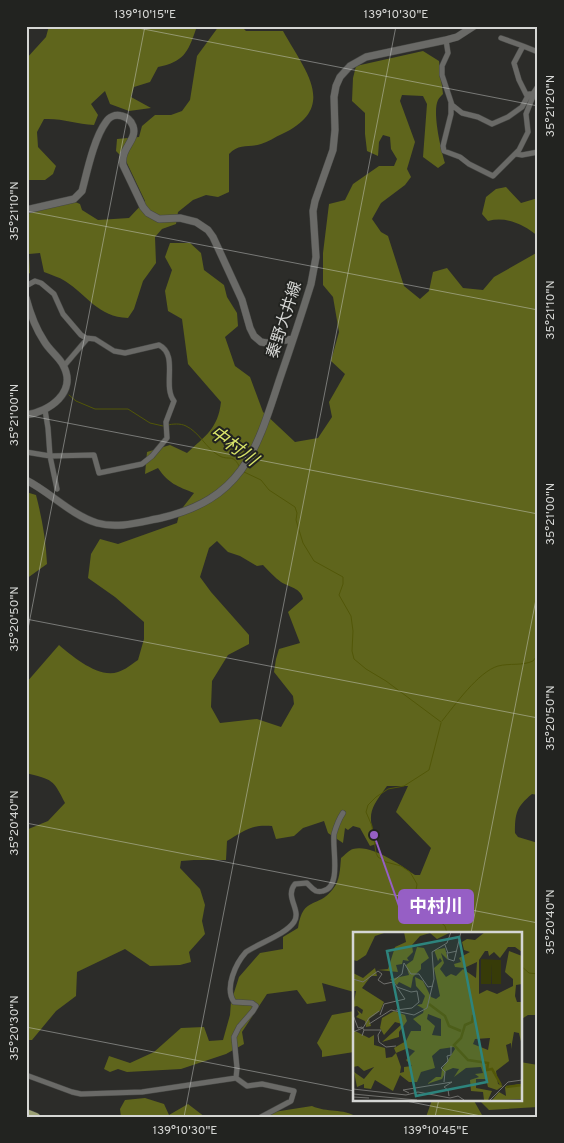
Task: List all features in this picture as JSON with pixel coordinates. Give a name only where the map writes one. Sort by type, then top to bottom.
[{"type":"main road","name":"秦野大井線","points":[[26,480],[40,487],[86,518],[97,523],[110,525],[123,525],[174,514],[201,503],[223,489],[246,464],[260,440],[315,266],[316,247],[313,211],[316,195],[333,150],[335,130],[334,97],[340,77],[350,66],[366,57],[446,40],[474,26]]},
{"type":"main road","points":[[26,210],[74,199],[79,196],[105,123],[110,117],[124,116],[130,120],[134,132],[124,149],[123,165],[143,207],[159,219],[180,218],[196,222],[202,226],[213,237],[236,284],[254,336],[267,343],[293,339]]},
{"type":"main road","points":[[26,298],[34,322],[44,342],[64,366],[66,376],[66,390],[57,401],[45,410],[26,415]]},
{"type":"main road","points":[[26,1113],[36,1117]]},
{"type":"street","points":[[501,38],[538,52]]},
{"type":"street","points":[[446,40],[448,53],[441,72],[451,103],[451,114],[443,146],[444,151],[447,153],[460,157],[469,164],[493,176],[520,150],[527,135],[526,114],[533,93]]},
{"type":"street","points":[[523,46],[515,59],[514,65],[519,80],[533,93]]},
{"type":"street","points":[[451,103],[457,111],[478,117],[492,124],[508,117],[522,107],[533,93]]},
{"type":"street","points":[[516,154],[522,155],[538,152]]},
{"type":"street","points":[[26,286],[35,281],[41,282],[54,294],[63,314],[74,328],[81,336],[87,339],[95,339],[120,353],[159,345],[163,347],[167,352],[170,372],[170,396],[174,401],[169,410],[167,438],[152,456],[142,464],[99,473],[94,455],[50,456],[26,452]]},
{"type":"street","points":[[64,366],[87,339]]},
{"type":"street","points":[[45,410],[50,456],[57,489]]},
{"type":"street","points":[[236,1078],[234,1037],[239,1027],[256,1006],[252,1003],[234,1002],[230,997],[230,988],[235,972],[242,956],[246,952],[286,930],[295,921],[296,913],[292,904],[291,890],[295,884],[307,883],[314,890],[320,892],[329,890],[333,885],[334,836],[339,819],[343,813]]},
{"type":"street","points":[[298,877],[299,884]]},
{"type":"street","points":[[26,1074],[81,1094],[142,1092],[236,1078],[247,1086],[262,1084],[294,1090],[291,1101],[261,1117]]},
{"type":"green space","points":[[49,26],[194,26],[196,29],[187,50],[179,59],[158,67],[150,82],[134,87],[131,97],[151,108],[129,111],[110,104],[105,91],[91,104],[98,115],[94,125],[57,119],[44,119],[37,132],[38,147],[56,166],[53,174],[45,180],[26,180],[26,59],[46,37]]},
{"type":"green space","points":[[219,26],[241,26],[246,31],[283,31],[300,60],[312,87],[313,100],[309,112],[299,123],[269,141],[236,148],[229,154],[229,192],[218,197],[206,195],[193,200],[178,212],[176,224],[162,229],[155,237],[156,263],[143,281],[134,309],[128,318],[118,317],[101,310],[65,281],[44,272],[40,253],[29,254],[30,273],[26,275],[26,214],[73,201],[80,204],[82,210],[98,220],[129,218],[145,201],[126,161],[116,151],[117,139],[139,137],[142,126],[155,115],[171,115],[182,111],[190,100],[197,56]]},
{"type":"green space","points":[[423,51],[439,61],[443,94],[438,100],[436,113],[445,163],[438,168],[423,157],[427,104],[423,96],[402,95],[400,101],[415,142],[407,169],[411,177],[405,185],[381,203],[372,219],[381,232],[388,236],[404,286],[420,299],[429,291],[433,272],[447,268],[463,288],[483,290],[494,277],[538,252],[538,795],[532,794],[520,807],[515,821],[515,833],[518,837],[538,843],[538,1015],[528,1015],[522,1019],[522,932],[353,932],[353,992],[322,983],[326,1001],[307,1004],[297,990],[267,994],[242,1032],[244,1044],[226,1054],[181,1069],[127,1072],[118,1069],[110,1072],[104,1069],[109,1056],[130,1063],[154,1052],[181,1028],[204,1027],[209,1041],[223,1040],[230,1015],[231,1002],[239,977],[260,953],[283,949],[283,937],[298,928],[300,918],[307,906],[322,899],[333,889],[338,878],[341,858],[350,850],[361,848],[377,852],[415,875],[420,875],[431,848],[396,812],[408,786],[387,786],[376,802],[371,813],[371,819],[376,844],[370,846],[360,828],[353,826],[348,830],[345,828],[343,843],[328,833],[324,821],[303,828],[294,836],[276,839],[272,826],[258,826],[248,829],[227,841],[226,860],[181,861],[180,868],[200,889],[205,905],[202,921],[205,934],[189,952],[191,962],[180,965],[150,966],[125,949],[77,972],[76,996],[56,1011],[32,1040],[26,1040],[26,830],[48,821],[65,803],[55,785],[47,779],[26,773],[26,683],[59,645],[86,665],[103,672],[118,672],[138,660],[144,639],[144,622],[115,597],[88,578],[91,554],[100,539],[118,544],[177,523],[180,511],[194,493],[170,481],[158,468],[145,474],[147,452],[170,445],[187,453],[214,426],[221,402],[188,364],[182,319],[168,311],[165,291],[172,270],[165,257],[170,243],[190,243],[201,253],[204,270],[224,285],[227,297],[237,313],[238,326],[225,337],[235,366],[250,377],[263,412],[295,442],[318,438],[332,417],[329,402],[345,374],[331,361],[339,332],[333,297],[323,285],[323,253],[329,204],[345,200],[353,184],[379,166],[394,166],[397,159],[391,149],[390,137],[383,135],[379,142],[378,156],[367,151],[365,113],[352,101],[353,78],[356,66]],"holes":[[[217,541],[228,552],[240,556],[257,566],[263,565],[284,584],[300,592],[303,599],[288,612],[300,643],[279,649],[276,659],[274,672],[293,696],[294,704],[281,727],[257,719],[220,723],[211,707],[212,681],[228,655],[249,644],[249,635],[200,577],[209,548]]]},
{"type":"green space","points":[[506,187],[521,203],[538,198],[538,236],[515,222],[502,220],[488,221],[482,214],[486,197],[496,189]]},
{"type":"green space","points":[[26,492],[36,495],[46,547],[47,564],[26,579]]},
{"type":"green space","points":[[353,1011],[353,1052],[322,1057],[322,1051],[317,1043],[332,1015]]},
{"type":"green space","points":[[522,1062],[538,1065],[538,1107],[489,1110],[479,1100],[522,1100]]},
{"type":"green space","points":[[145,1098],[164,1104],[169,1115],[188,1104],[205,1117],[121,1117],[120,1109],[125,1100]]},
{"type":"green space","points":[[432,1100],[474,1100],[482,1115],[479,1117],[426,1117]]},
{"type":"green space","points":[[312,1106],[346,1112],[357,1117],[257,1117],[261,1114]]},
{"type":"waterway","name":"中村川","points":[[69,395],[76,401],[95,409],[128,409],[150,423],[163,426]]},
{"type":"waterway","name":"中村川","points":[[167,425],[181,424],[186,426],[199,436],[214,452],[222,457],[235,460],[240,468]]},
{"type":"waterway","name":"中村川","points":[[244,472],[261,480],[269,490],[295,507],[297,513],[296,520],[303,543],[314,561],[343,577],[343,584],[339,595],[351,616],[354,659],[441,722]]},
{"type":"waterway","points":[[442,721],[467,690],[490,669],[533,661],[536,657],[538,641]]},
{"type":"waterway","name":"中村川","points":[[441,723],[429,770],[404,786],[388,789],[368,805],[366,812],[372,826],[378,857],[386,862],[401,866],[410,872],[417,884],[415,896],[417,902],[445,926],[447,932]]},
{"type":"waterway","name":"中村川","points":[[522,967],[529,973],[538,974]]},
{"type":"place","name":"中村川","points":[[374,835]]}]
